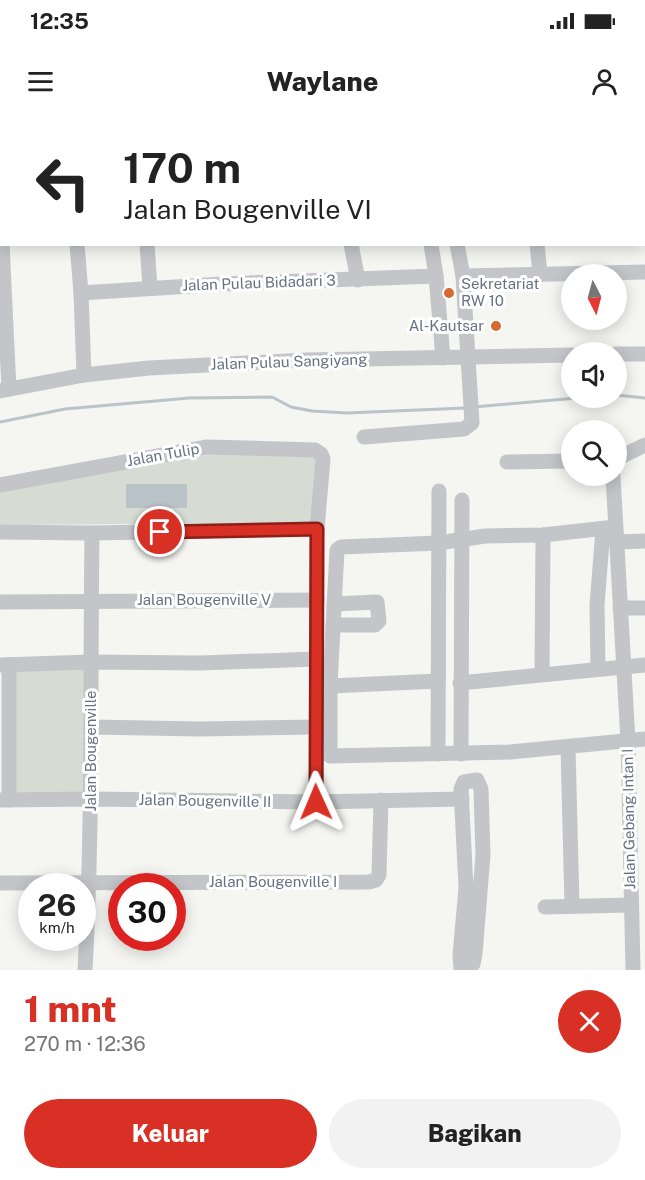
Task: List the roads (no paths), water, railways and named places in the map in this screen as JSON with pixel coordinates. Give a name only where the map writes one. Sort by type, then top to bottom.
[{"type":"street","points":[[2,246],[4,390]]},
{"type":"street","points":[[77,246],[84,375]]},
{"type":"street","points":[[147,246],[150,288]]},
{"type":"street","points":[[351,246],[358,280]]},
{"type":"street","points":[[431,246],[443,358]]},
{"type":"street","points":[[364,437],[464,429],[472,423],[463,276],[457,246]]},
{"type":"street","points":[[537,246],[540,274]]},
{"type":"street","points":[[463,276],[645,272]]},
{"type":"street","name":"Jalan Pulau Bidadari 3","points":[[81,293],[436,276]]},
{"type":"street","points":[[627,354],[645,354]]},
{"type":"street","name":"Jalan Pulau Sangiyang","points":[[4,390],[84,375],[148,368],[264,362],[561,355]]},
{"type":"street","points":[[627,454],[645,445]]},
{"type":"street","name":"Jalan Tulip","points":[[0,485],[207,447],[315,450],[321,454],[323,459],[317,529]]},
{"type":"street","points":[[507,462],[561,461]]},
{"type":"street","points":[[598,669],[597,605],[611,533],[613,486]]},
{"type":"street","points":[[438,754],[439,491]]},
{"type":"street","points":[[461,754],[462,500]]},
{"type":"street","points":[[0,532],[92,533],[317,529],[316,802]]},
{"type":"street","name":"Jalan Bougenville","points":[[90,873],[92,533]]},
{"type":"street","points":[[645,542],[611,533],[463,538],[438,543],[341,547],[337,550],[329,755],[331,757],[461,754],[645,739]]},
{"type":"street","name":"Jalan Gebang Intan I","points":[[611,533],[620,608],[628,741],[633,970]]},
{"type":"street","points":[[542,674],[543,535]]},
{"type":"street","name":"Jalan Bougenville V","points":[[0,602],[317,600]]},
{"type":"street","points":[[333,625],[375,625],[379,621],[377,602],[334,604]]},
{"type":"street","points":[[620,608],[645,608]]},
{"type":"street","points":[[4,800],[4,665],[316,659]]},
{"type":"street","points":[[460,683],[645,665]]},
{"type":"street","points":[[330,686],[438,681]]},
{"type":"street","points":[[92,728],[315,728]]},
{"type":"street","points":[[568,747],[572,906]]},
{"type":"street","points":[[461,970],[460,955],[466,888],[461,789],[464,782],[477,780],[481,789],[483,855],[475,954],[473,964],[467,970]]},
{"type":"street","name":"Jalan Bougenville II","points":[[4,800],[316,802],[462,799]]},
{"type":"street","name":"Jalan Bougenville I","points":[[96,882],[369,882],[376,880],[379,875],[381,800]]},
{"type":"street","points":[[629,814],[645,813]]},
{"type":"street","points":[[0,883],[18,883]]},
{"type":"street","points":[[544,907],[631,905]]},
{"type":"street","name":"Jalan Bougenville","points":[[85,970],[86,951]]},
{"type":"waterway","points":[[627,396],[645,398]]},
{"type":"waterway","points":[[0,422],[65,409],[189,398],[272,397],[291,407],[347,413],[465,408]]},
{"type":"waterway","points":[[474,407],[561,399]]},
{"type":"place","name":"Sekretariat RW 10","points":[[449,293]]},
{"type":"place","name":"Al-Kautsar","points":[[496,326]]}]
